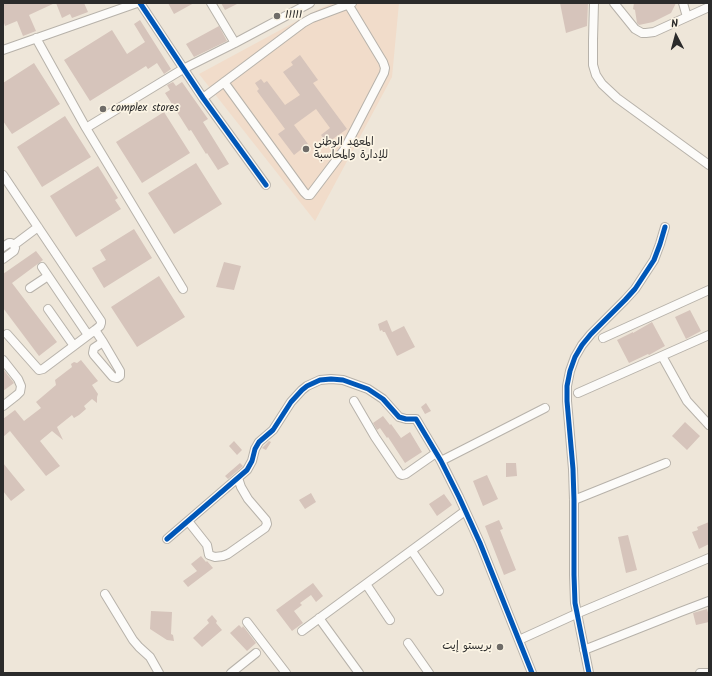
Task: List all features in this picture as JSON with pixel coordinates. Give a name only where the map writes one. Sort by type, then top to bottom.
[{"type":"street","points":[[3,50],[138,3],[183,70],[266,185]]},
{"type":"street","points":[[211,3],[235,43]]},
{"type":"street","points":[[86,128],[183,70],[310,3]]},
{"type":"street","points":[[203,98],[224,82],[303,23],[350,3],[383,62],[384,68],[384,73],[344,150],[310,195],[306,195],[224,82]]},
{"type":"street","points":[[594,3],[594,65],[596,75],[602,84],[617,98],[709,164]]},
{"type":"street","points":[[614,3],[635,29],[650,33],[709,7]]},
{"type":"street","points":[[683,3],[687,17]]},
{"type":"street","points":[[36,38],[86,128],[182,289]]},
{"type":"street","points":[[3,175],[101,321],[100,326],[92,333],[43,369],[39,370],[6,334]]},
{"type":"street","points":[[14,245],[38,227]]},
{"type":"street","points":[[589,673],[575,603],[573,469],[567,386],[575,357],[582,345],[635,289],[646,274],[654,260],[665,227]]},
{"type":"street","points":[[3,247],[9,243],[14,245]]},
{"type":"street","points":[[3,259],[14,251],[14,245]]},
{"type":"street","points":[[42,267],[92,333],[103,342]]},
{"type":"street","points":[[30,288],[48,276]]},
{"type":"street","points":[[603,338],[709,290]]},
{"type":"street","points":[[48,309],[74,346]]},
{"type":"street","points":[[578,393],[709,335]]},
{"type":"street","points":[[662,356],[687,401],[709,425]]},
{"type":"street","points":[[3,360],[18,379],[21,386],[20,392],[3,406]]},
{"type":"street","points":[[167,539],[247,470],[254,457],[255,449],[259,442],[277,426],[285,410],[297,395],[313,382],[326,379],[343,380],[368,390],[383,399],[400,417],[406,420],[416,419],[441,461],[466,511],[532,673]]},
{"type":"street","points":[[354,401],[375,437],[400,474],[406,474],[436,453]]},
{"type":"street","points":[[441,461],[544,408]]},
{"type":"street","points":[[574,500],[666,463]]},
{"type":"street","points":[[188,521],[206,543],[209,556],[215,557],[228,554],[265,528],[267,524],[266,520],[248,499],[238,478]]},
{"type":"street","points":[[302,631],[466,511]]},
{"type":"street","points":[[412,551],[439,591]]},
{"type":"street","points":[[519,640],[576,614],[709,558]]},
{"type":"street","points":[[366,584],[390,620]]},
{"type":"street","points":[[105,594],[133,640],[153,661],[159,673]]},
{"type":"street","points":[[584,650],[709,601]]},
{"type":"street","points":[[319,618],[359,673]]},
{"type":"street","points":[[247,622],[286,673]]},
{"type":"street","points":[[408,643],[430,673]]},
{"type":"street","points":[[231,673],[256,652]]},
{"type":"street","points":[[700,673],[708,673]]},
{"type":"shaded area","name":"المعهد الوطني للإدارة والمحاسبة","points":[[333,3],[399,3],[392,77],[315,221],[199,74],[321,8]]},
{"type":"building","points":[[3,3],[55,3],[29,15],[36,31],[23,36],[17,21],[5,26],[3,20]]},
{"type":"building","points":[[56,3],[84,3],[88,12],[72,18],[70,14],[62,18]]},
{"type":"building","points":[[168,3],[194,3],[174,14]]},
{"type":"building","points":[[221,3],[239,3],[225,10]]},
{"type":"building","points":[[560,3],[588,3],[587,26],[566,33]]},
{"type":"building","points":[[634,3],[676,3],[671,13],[653,22],[639,25],[637,23],[635,10],[633,9]]},
{"type":"building","points":[[140,20],[171,69],[164,74],[157,63],[148,69],[146,66],[90,101],[64,60],[112,30],[127,54],[145,42],[134,24]]},
{"type":"building","points":[[219,26],[227,41],[194,57],[186,44]]},
{"type":"building","points":[[300,55],[318,80],[313,83],[347,129],[327,143],[321,135],[330,128],[316,109],[294,125],[308,144],[294,155],[278,134],[285,129],[257,91],[259,89],[255,83],[261,79],[264,83],[267,81],[285,105],[300,95],[283,72],[293,65],[291,62]]},
{"type":"building","points":[[34,63],[60,104],[12,134],[3,121],[3,83]]},
{"type":"building","points":[[173,82],[176,86],[182,82],[208,119],[203,122],[229,164],[218,170],[191,130],[189,131],[165,93],[170,90],[167,85]]},
{"type":"building","points":[[164,112],[190,153],[142,183],[116,142]]},
{"type":"building","points":[[65,116],[91,157],[42,187],[17,147]]},
{"type":"building","points":[[196,163],[222,204],[174,234],[148,193]]},
{"type":"building","points":[[98,166],[118,198],[115,200],[121,209],[76,237],[50,196]]},
{"type":"building","points":[[134,229],[152,258],[104,288],[92,268],[106,260],[100,250]]},
{"type":"building","points":[[36,251],[43,260],[12,283],[57,342],[39,356],[3,308],[3,274]]},
{"type":"building","points":[[224,262],[241,266],[234,290],[216,287]]},
{"type":"building","points":[[159,276],[185,317],[137,347],[111,307]]},
{"type":"building","points":[[690,310],[701,331],[686,339],[675,317]]},
{"type":"building","points":[[387,320],[392,332],[404,326],[415,347],[397,356],[385,332],[382,330],[380,331],[378,324]]},
{"type":"building","points":[[652,322],[665,346],[649,355],[648,354],[629,363],[617,340]]},
{"type":"building","points":[[81,360],[98,381],[92,385],[98,394],[97,403],[92,399],[84,406],[86,409],[79,415],[74,418],[72,415],[57,427],[63,440],[52,431],[40,441],[60,466],[46,476],[10,431],[3,437],[3,419],[15,410],[24,421],[41,408],[36,402],[56,385],[55,380],[72,367],[71,364],[74,362],[77,363]]},
{"type":"building","points":[[3,369],[14,383],[3,391]]},
{"type":"building","points":[[426,403],[431,411],[425,414],[421,407]]},
{"type":"building","points":[[383,416],[401,438],[410,432],[422,452],[405,463],[388,437],[387,438],[380,428],[377,430],[373,423]]},
{"type":"building","points":[[685,422],[700,436],[687,450],[672,436]]},
{"type":"building","points":[[234,441],[242,450],[237,455],[229,446]]},
{"type":"building","points":[[269,441],[271,442],[266,450],[262,448]]},
{"type":"building","points":[[3,463],[25,490],[11,501],[3,491]]},
{"type":"building","points":[[240,463],[243,466],[228,479],[225,476]]},
{"type":"building","points":[[506,463],[516,463],[517,476],[506,477]]},
{"type":"building","points":[[487,475],[498,499],[483,506],[473,481]]},
{"type":"building","points":[[311,493],[316,502],[305,509],[299,500]]},
{"type":"building","points":[[444,494],[452,505],[437,516],[429,504]]},
{"type":"building","points":[[499,520],[503,529],[500,530],[516,570],[504,575],[485,526]]},
{"type":"building","points":[[709,522],[709,544],[699,549],[692,532],[698,530],[697,527]]},
{"type":"building","points":[[628,535],[637,570],[626,573],[618,537]]},
{"type":"building","points":[[201,556],[213,568],[188,587],[183,581],[197,571],[191,564]]},
{"type":"building","points":[[313,583],[323,596],[316,602],[311,595],[300,603],[302,605],[294,611],[303,623],[292,631],[276,610]]},
{"type":"building","points":[[707,609],[709,622],[696,625],[693,613]]},
{"type":"building","points":[[151,611],[172,612],[171,634],[173,635],[174,641],[167,640],[150,629]]},
{"type":"building","points":[[212,615],[222,630],[202,647],[193,638],[209,623],[207,620]]},
{"type":"building","points":[[239,625],[242,628],[243,626],[256,643],[247,651],[230,633]]},
{"type":"cycle path","points":[[140,3],[203,98],[266,185]]},
{"type":"cycle path","points":[[589,673],[575,603],[573,469],[567,386],[575,357],[582,345],[635,289],[654,260],[665,227]]},
{"type":"cycle path","points":[[167,539],[247,470],[259,442],[273,430],[291,402],[307,386],[320,380],[331,379],[343,380],[368,389],[383,399],[399,417],[416,419],[441,461],[480,543],[532,673]]},
{"type":"place","name":"11111","points":[[277,16]]},
{"type":"place","name":"complex stores","points":[[103,109]]},
{"type":"place","name":"المعهد الوطني للإدارة والمحاسبة","points":[[306,149]]},
{"type":"place","name":"بريستو إيت","points":[[500,647]]}]
